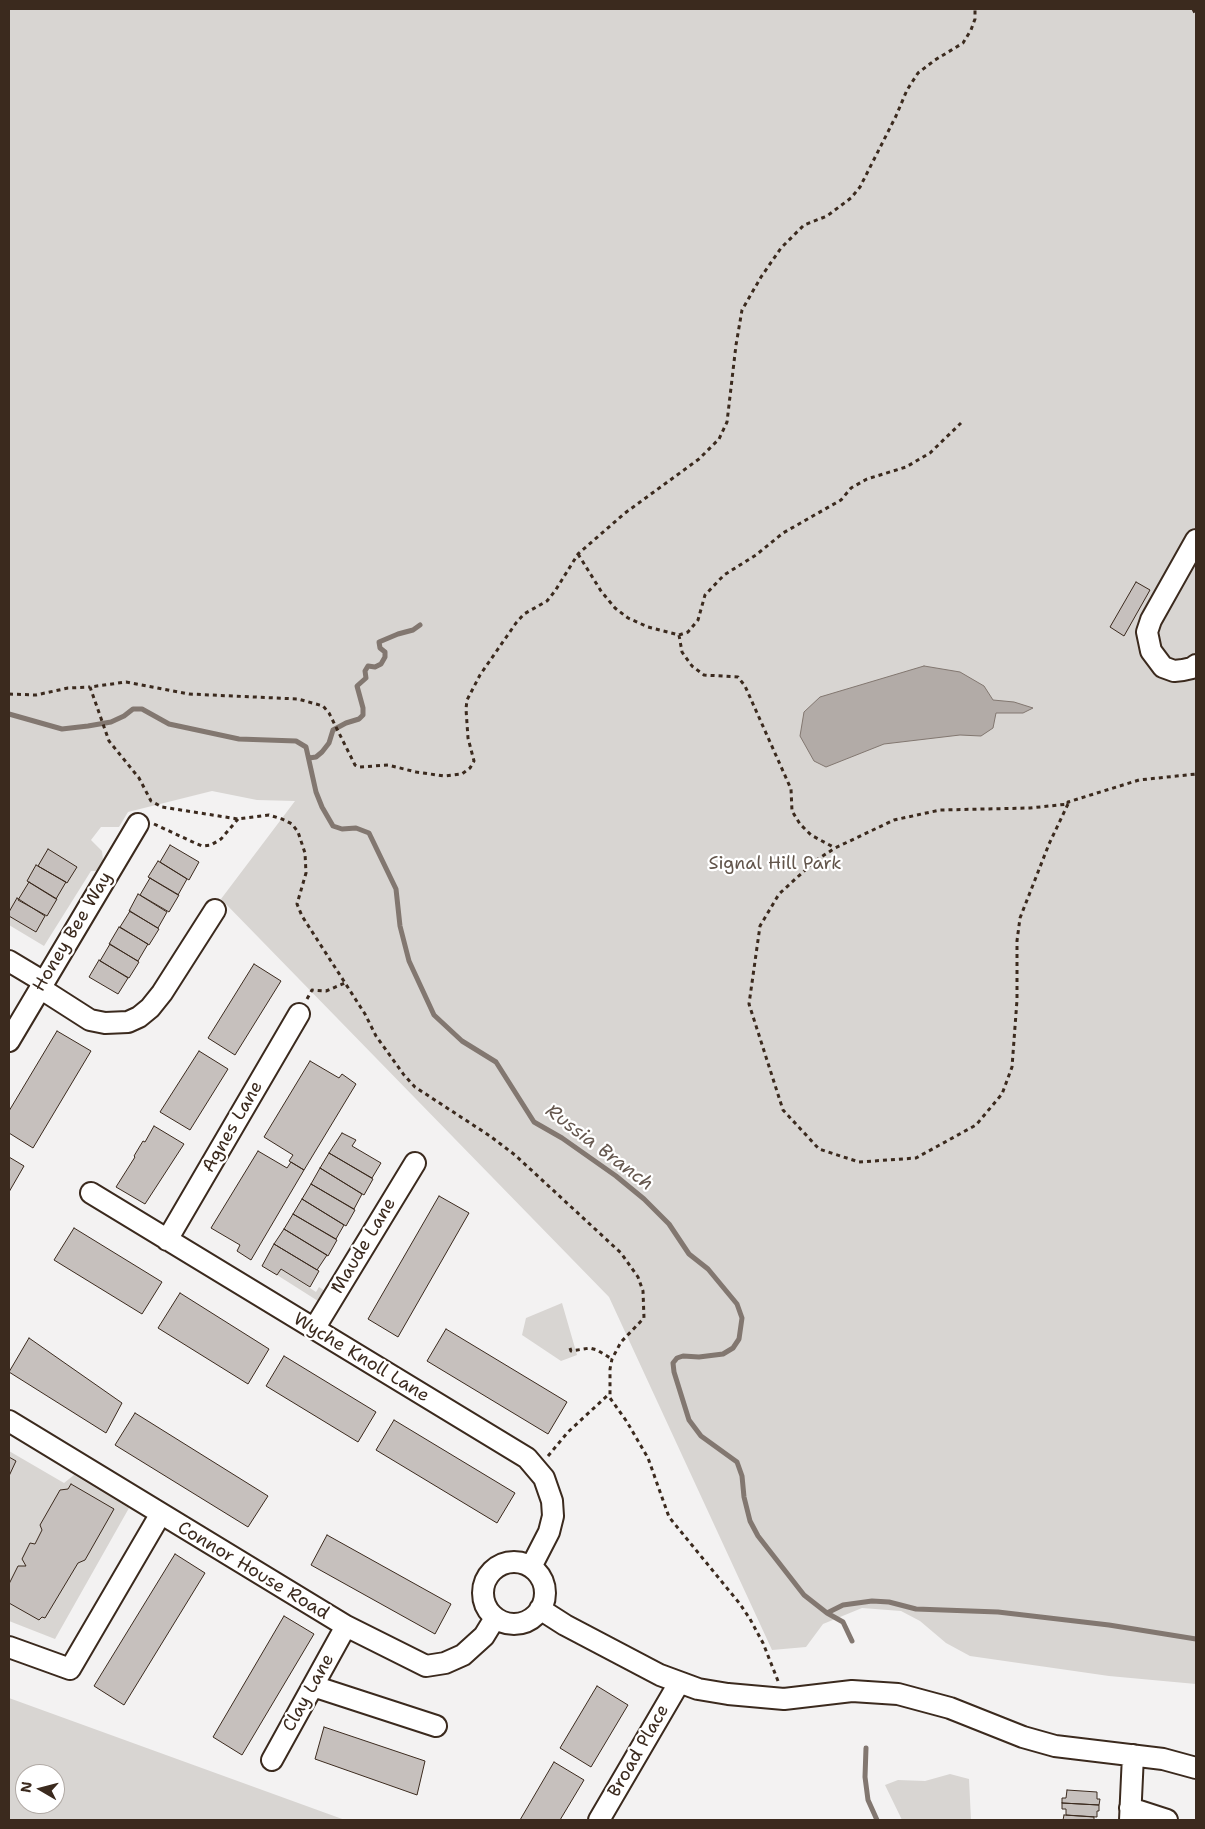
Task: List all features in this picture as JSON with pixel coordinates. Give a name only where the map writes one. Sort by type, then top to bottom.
[{"type":"street","points":[[1196,540],[1151,620],[1147,632],[1151,651],[1163,667],[1174,671],[1192,668],[1196,665]]},
{"type":"street","name":"Honey Bee Way","points":[[9,1041],[42,985],[146,824]]},
{"type":"street","points":[[9,961],[90,1020],[105,1023],[128,1022],[139,1017],[150,1008],[162,993],[215,910]]},
{"type":"street","name":"Agnes Lane","points":[[167,1240],[299,1014]]},
{"type":"street","name":"Maude Lane","points":[[314,1329],[415,1163]]},
{"type":"street","name":"Wyche Knoll Lane","points":[[91,1193],[526,1458],[538,1469],[549,1489],[553,1516],[549,1532],[531,1567]]},
{"type":"street","name":"Connor House Road","points":[[9,1422],[346,1626],[400,1655],[426,1666],[445,1663],[463,1655],[484,1636],[495,1618]]},
{"type":"street","points":[[9,1647],[70,1669],[160,1514]]},
{"type":"street","points":[[511,1562],[531,1567],[538,1574],[544,1591],[544,1601],[540,1610],[524,1622],[514,1624],[495,1618],[483,1600],[484,1584],[492,1571],[500,1565],[511,1562]]},
{"type":"street","points":[[540,1610],[565,1625],[679,1683],[728,1694],[784,1700],[852,1691],[898,1694],[950,1708],[1023,1737],[1055,1746],[1163,1759],[1196,1768]]},
{"type":"street","name":"Clay Lane","points":[[272,1760],[346,1626]]},
{"type":"street","name":"Broad Place","points":[[599,1820],[679,1683]]},
{"type":"street","points":[[313,1686],[436,1726]]},
{"type":"street","points":[[1133,1755],[1130,1814],[1167,1820]]},
{"type":"path","points":[[9,694],[36,695],[68,688],[90,688],[126,682],[189,694],[298,700],[323,706],[335,723],[355,765],[360,767],[388,765],[444,776],[462,774],[470,768],[474,761],[468,738],[466,709],[467,700],[480,675],[524,614],[546,601],[555,591],[578,554],[625,513],[699,459],[719,439],[727,422],[742,310],[761,277],[781,248],[804,225],[827,216],[850,198],[860,187],[896,116],[906,90],[918,73],[963,43],[975,19],[975,9]]},
{"type":"path","points":[[1193,9],[1196,15]]},
{"type":"path","points":[[578,554],[614,608],[628,618],[648,627],[679,635],[688,632],[698,620],[705,595],[724,575],[783,533],[841,500],[851,488],[867,478],[906,467],[930,452],[961,423]]},
{"type":"path","points":[[679,635],[682,652],[692,666],[704,676],[738,677],[745,686],[791,789],[792,811],[800,824],[812,835],[835,848]]},
{"type":"path","points":[[90,688],[106,734],[139,778],[151,801],[162,807],[238,819],[269,816],[292,824],[298,832],[305,853],[306,874],[297,904],[302,916],[376,1036],[404,1075],[415,1087],[482,1130],[515,1155],[621,1253],[638,1277],[643,1291],[644,1318],[621,1342],[612,1359],[609,1394],[614,1406],[627,1422],[648,1458],[669,1518],[740,1604],[750,1619],[763,1643],[784,1700]]},
{"type":"path","points":[[1068,804],[1030,808],[940,810],[894,820],[835,848],[815,861],[779,894],[760,926],[749,1004],[783,1110],[819,1149],[859,1162],[916,1158],[976,1125],[1002,1094],[1012,1067],[1018,1000],[1017,942],[1020,918],[1049,844],[1068,804],[1068,802],[1139,780],[1196,774]]},
{"type":"path","points":[[146,824],[202,846],[211,845],[221,839],[238,819]]},
{"type":"path","points":[[299,1014],[312,990],[326,991],[344,983]]},
{"type":"path","points":[[570,1348],[571,1351],[590,1348],[612,1359]]},
{"type":"path","points":[[538,1469],[568,1432],[609,1394]]},
{"type":"green space","name":"Signal Hill Park","points":[[9,9],[1196,9],[1196,1684],[1109,1676],[970,1656],[946,1643],[920,1621],[901,1611],[862,1608],[823,1624],[806,1647],[772,1650],[609,1297],[221,899],[295,801],[257,800],[212,791],[128,812],[119,827],[101,827],[91,840],[102,851],[103,860],[99,871],[91,871],[44,946],[9,925]]},
{"type":"green space","points":[[281,1269],[316,1292],[319,1287],[325,1291],[318,1301],[277,1275]]},
{"type":"green space","points":[[562,1303],[577,1355],[561,1361],[522,1335],[526,1318]]},
{"type":"green space","points":[[9,1451],[64,1483],[74,1475],[129,1508],[55,1639],[9,1621]]},
{"type":"green space","points":[[9,1698],[345,1820],[9,1820]]},
{"type":"green space","points":[[950,1774],[969,1779],[971,1820],[902,1820],[885,1785],[898,1780],[925,1781]]},
{"type":"shaded area","points":[[924,666],[960,672],[984,686],[993,700],[1014,702],[1033,708],[1023,713],[996,713],[993,728],[981,736],[960,735],[884,744],[826,767],[814,761],[800,736],[804,712],[820,697]]},
{"type":"building","points":[[1136,582],[1150,590],[1124,636],[1110,627]]},
{"type":"building","points":[[170,845],[199,862],[189,880],[160,862]]},
{"type":"building","points":[[48,849],[77,867],[67,883],[38,866]]},
{"type":"building","points":[[158,861],[187,879],[178,895],[148,877]]},
{"type":"building","points":[[36,865],[66,882],[56,899],[27,881]]},
{"type":"building","points":[[150,878],[179,895],[169,912],[140,895]]},
{"type":"building","points":[[29,882],[57,899],[47,916],[18,900]]},
{"type":"building","points":[[138,894],[167,912],[158,928],[129,911]]},
{"type":"building","points":[[17,898],[45,916],[36,932],[9,916],[9,912]]},
{"type":"building","points":[[130,911],[159,929],[149,945],[120,927]]},
{"type":"building","points":[[119,927],[148,944],[138,961],[109,944]]},
{"type":"building","points":[[110,944],[139,962],[129,978],[100,961]]},
{"type":"building","points":[[99,960],[128,978],[118,994],[89,977]]},
{"type":"building","points":[[254,964],[281,981],[235,1055],[208,1038]]},
{"type":"building","points":[[57,1031],[91,1051],[33,1148],[9,1133],[9,1111]]},
{"type":"building","points":[[199,1051],[228,1069],[190,1130],[160,1112]]},
{"type":"building","points":[[310,1061],[339,1078],[342,1074],[356,1084],[304,1170],[289,1161],[293,1155],[264,1137]]},
{"type":"building","points":[[154,1126],[184,1144],[145,1204],[116,1187]]},
{"type":"building","points":[[342,1133],[356,1140],[352,1146],[381,1163],[372,1178],[329,1153]]},
{"type":"building","points":[[258,1151],[287,1168],[291,1162],[304,1170],[251,1260],[237,1251],[240,1245],[211,1228]]},
{"type":"building","points":[[329,1153],[373,1179],[364,1195],[320,1168]]},
{"type":"building","points":[[9,1157],[24,1166],[9,1192]]},
{"type":"building","points":[[320,1168],[362,1194],[354,1209],[311,1184]]},
{"type":"building","points":[[311,1184],[355,1210],[346,1226],[302,1199]]},
{"type":"building","points":[[439,1196],[469,1213],[398,1337],[368,1319]]},
{"type":"building","points":[[302,1199],[344,1225],[336,1239],[293,1214]]},
{"type":"building","points":[[293,1214],[337,1240],[328,1256],[284,1229]]},
{"type":"building","points":[[74,1228],[162,1282],[142,1314],[54,1260]]},
{"type":"building","points":[[284,1229],[327,1255],[317,1270],[274,1244]]},
{"type":"building","points":[[274,1244],[319,1271],[310,1287],[281,1269],[277,1275],[262,1266]]},
{"type":"building","points":[[180,1293],[269,1349],[248,1384],[158,1328]]},
{"type":"building","points":[[446,1329],[567,1402],[548,1434],[427,1361]]},
{"type":"building","points":[[29,1338],[122,1403],[106,1433],[9,1372]]},
{"type":"building","points":[[284,1356],[376,1412],[358,1442],[266,1386]]},
{"type":"building","points":[[135,1413],[268,1496],[248,1527],[115,1445]]},
{"type":"building","points":[[394,1420],[515,1493],[497,1523],[376,1450]]},
{"type":"building","points":[[9,1457],[16,1461],[9,1476]]},
{"type":"building","points":[[71,1484],[114,1509],[85,1560],[78,1563],[45,1618],[42,1617],[39,1620],[9,1603],[9,1584],[18,1566],[26,1566],[22,1559],[30,1543],[35,1544],[42,1530],[40,1525],[60,1490],[68,1489]]},
{"type":"building","points":[[327,1535],[451,1604],[435,1634],[311,1565]]},
{"type":"building","points":[[175,1554],[205,1573],[124,1705],[94,1686]]},
{"type":"building","points":[[284,1616],[314,1634],[242,1755],[213,1737]]},
{"type":"building","points":[[597,1686],[628,1705],[591,1767],[560,1748]]},
{"type":"building","points":[[324,1727],[425,1761],[417,1795],[315,1759]]},
{"type":"building","points":[[554,1762],[584,1780],[560,1820],[520,1820]]},
{"type":"building","points":[[1067,1790],[1097,1792],[1097,1799],[1100,1799],[1099,1805],[1062,1803],[1062,1798],[1066,1798]]},
{"type":"building","points":[[1062,1803],[1099,1805],[1099,1811],[1097,1811],[1097,1817],[1066,1815],[1066,1809],[1062,1809]]},
{"type":"building","points":[[1064,1815],[1094,1817],[1094,1820],[1063,1820]]},
{"type":"waterway","points":[[309,758],[316,757],[322,752],[329,743],[333,730],[359,719],[363,715],[357,686],[366,678],[365,671],[368,666],[375,667],[381,664],[385,657],[385,652],[380,648],[379,642],[413,630],[420,625]]},
{"type":"waterway","name":"Russia Branch","points":[[9,714],[62,729],[111,722],[133,709],[142,709],[169,724],[239,739],[296,741],[306,747],[316,792],[333,826],[342,829],[356,828],[369,833],[396,889],[400,926],[409,961],[434,1015],[462,1041],[496,1062],[534,1122],[562,1138],[616,1176],[644,1199],[669,1224],[689,1254],[708,1269],[737,1304],[742,1318],[739,1339],[733,1348],[723,1354],[699,1357],[683,1356],[677,1358],[673,1363],[689,1420],[701,1436],[737,1462],[742,1476],[744,1497],[750,1521],[758,1536],[804,1595],[827,1613],[843,1622],[852,1641]]},
{"type":"waterway","points":[[827,1613],[843,1605],[872,1601],[889,1602],[916,1609],[998,1612],[1109,1625],[1196,1639]]},
{"type":"waterway","name":"Russia Branch","points":[[866,1748],[865,1777],[868,1800],[877,1820]]}]
